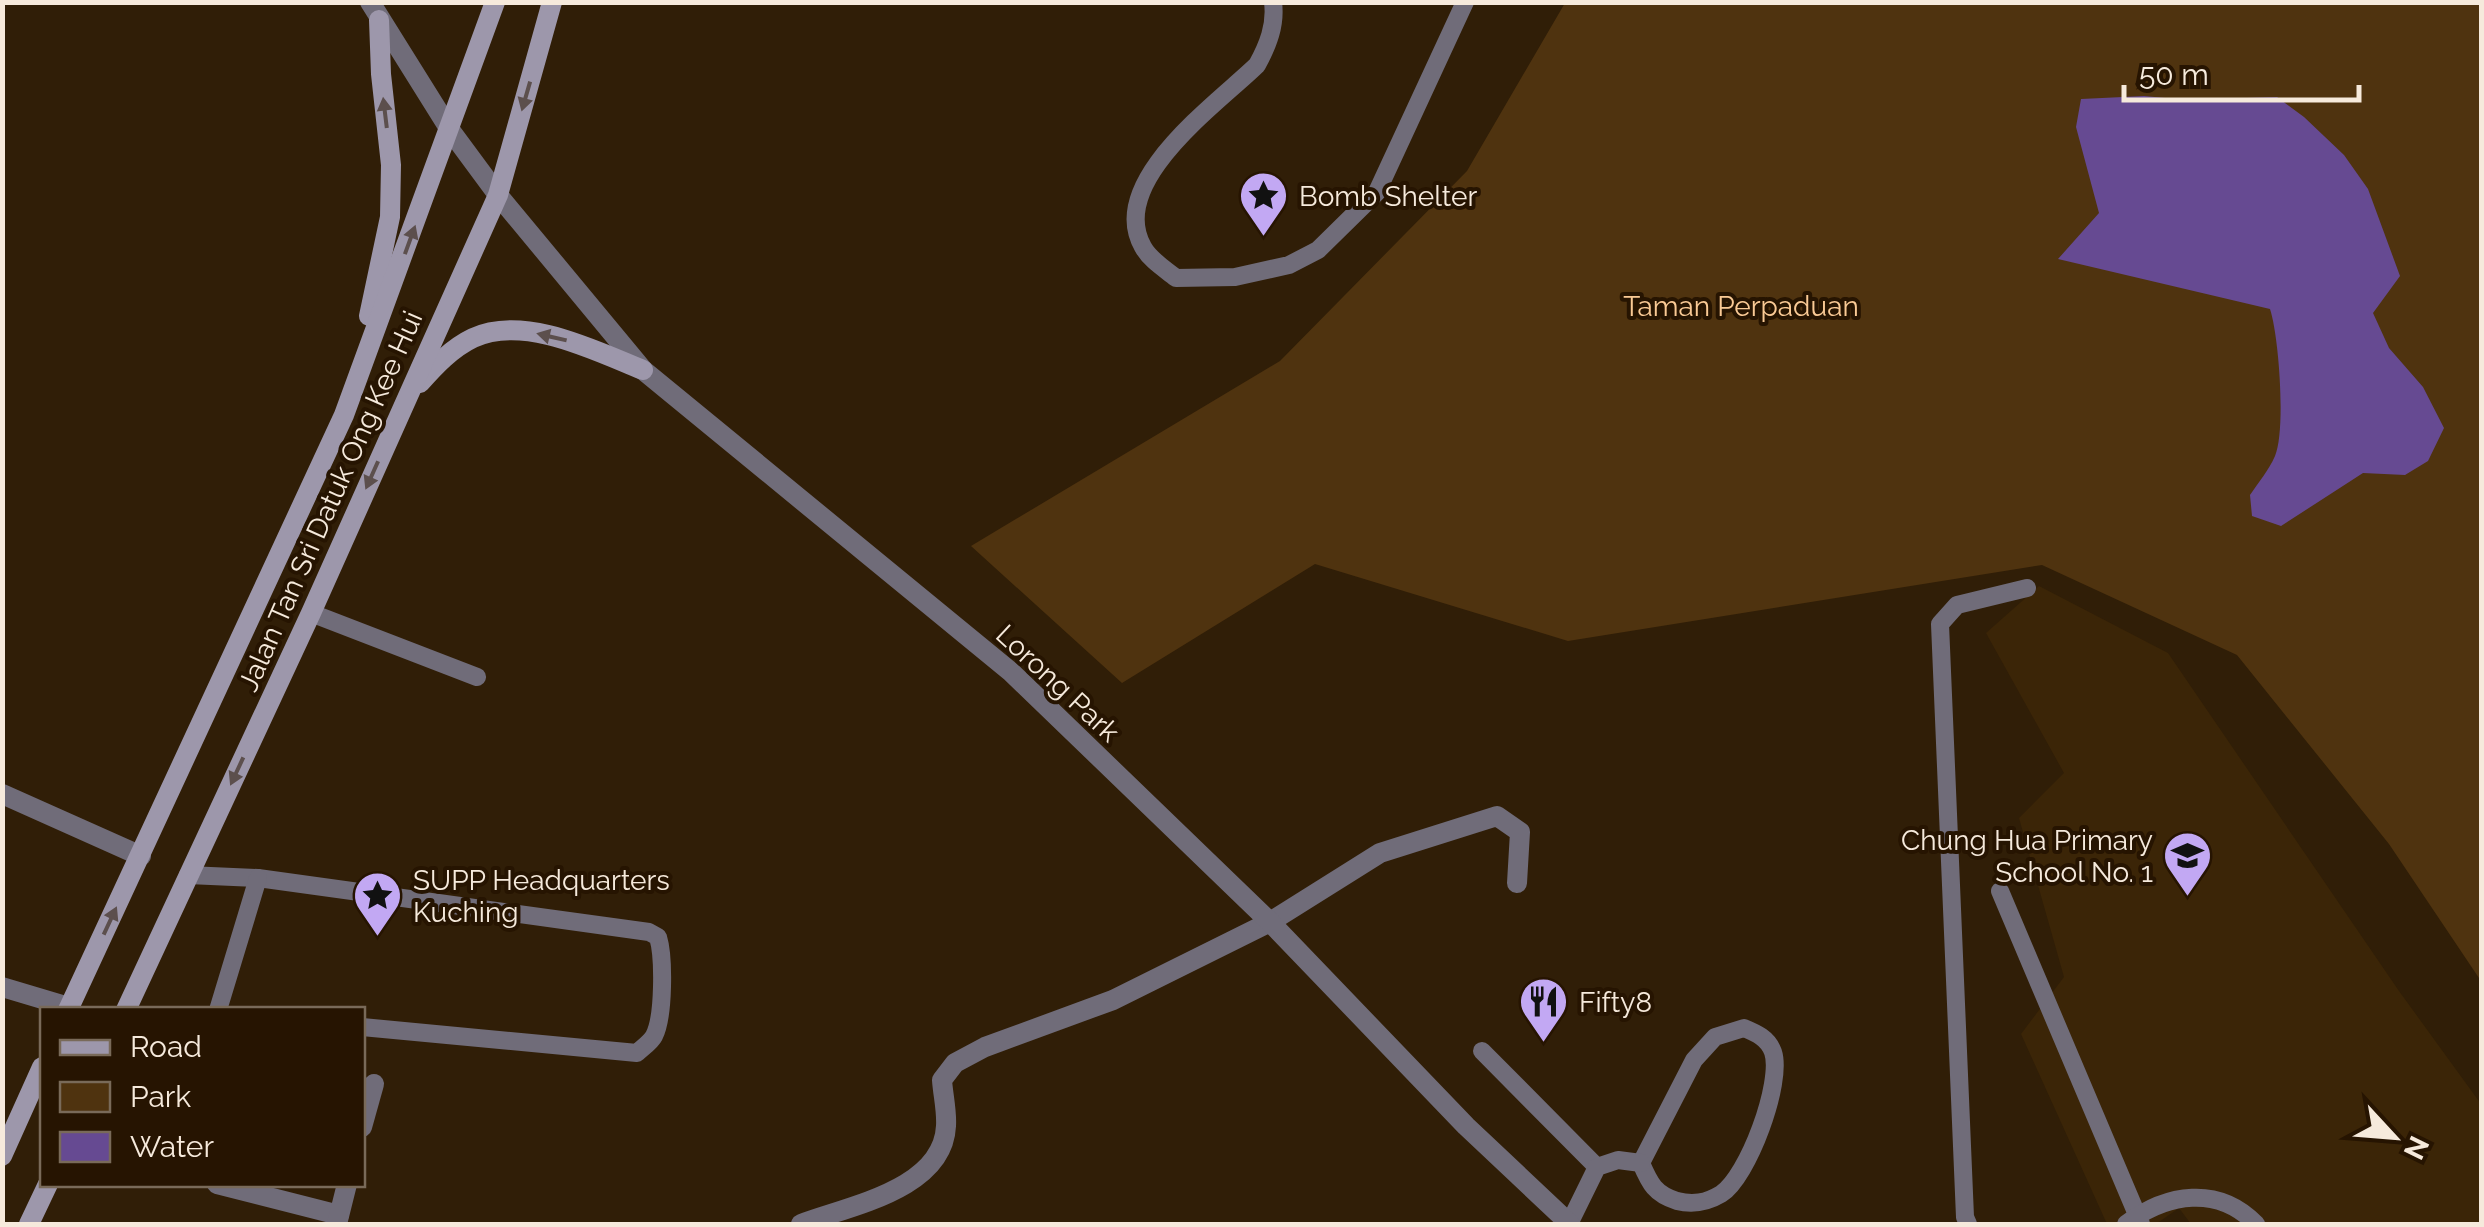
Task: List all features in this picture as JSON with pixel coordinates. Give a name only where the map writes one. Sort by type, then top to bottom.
[{"type":"main road","name":"Jalan Tan Sri Datuk Ong Kee Hui","points":[[69,1007],[344,415],[495,2]]},
{"type":"main road","name":"Jalan Tan Sri Datuk Ong Kee Hui","points":[[127,1007],[311,613],[498,195],[552,2]]},
{"type":"main road","points":[[344,415],[390,217],[392,164],[374,12]]},
{"type":"main road","points":[[404,402],[439,362],[474,337],[512,331],[554,336],[643,370]]},
{"type":"main road","points":[[2,1156],[40,1071]]},
{"type":"main road","points":[[30,1224],[47,1187]]},
{"type":"street","name":"Lorong Park","points":[[374,12],[450,130],[498,195],[643,370],[1011,672],[1270,922],[1466,1126],[1570,1224]]},
{"type":"street","points":[[2,794],[141,856]]},
{"type":"street","points":[[801,1224],[898,1191],[935,1159],[946,1130],[942,1080],[955,1063],[985,1047],[1112,1000],[1270,922],[1380,853],[1497,816],[1520,832],[1518,883]]},
{"type":"street","points":[[2,988],[66,1007]]},
{"type":"street","points":[[365,1116],[374,1084]]},
{"type":"street","points":[[227,1187],[338,1220],[346,1187]]},
{"type":"lane","points":[[1273,2],[1275,16],[1268,45],[1257,65],[1158,161],[1136,200],[1135,226],[1143,248],[1176,278],[1234,277],[1289,265],[1318,250],[1377,192],[1465,2]]},
{"type":"lane","points":[[1968,1224],[1940,624],[1957,604],[2027,588]]},
{"type":"lane","points":[[311,613],[478,677]]},
{"type":"lane","points":[[188,875],[258,878],[648,932],[658,937],[662,950],[659,1020],[654,1037],[637,1053],[365,1027]]},
{"type":"lane","points":[[219,1007],[258,878]]},
{"type":"lane","points":[[2000,891],[2135,1222],[2178,1196],[2242,1210],[2256,1224]]},
{"type":"lane","points":[[1744,1028],[1761,1035],[1772,1050],[1776,1076],[1772,1099],[1742,1166],[1724,1192],[1693,1205],[1662,1196],[1652,1188],[1642,1164],[1694,1060],[1715,1037],[1744,1028]]},
{"type":"lane","points":[[1482,1051],[1597,1167]]},
{"type":"lane","points":[[1570,1224],[1597,1167],[1618,1160],[1642,1164]]},
{"type":"shaded area","name":"Chung Hua Primary School No. 1","points":[[2039,586],[2168,653],[2481,1104],[2481,1224],[2191,1224],[2179,1208],[2156,1224],[2107,1224],[2021,1034],[2064,977],[2019,818],[2064,773],[1986,633]]},
{"type":"green space","name":"Taman Perpaduan","points":[[1565,3],[2481,3],[2481,981],[2389,844],[2237,655],[2042,565],[1568,641],[1315,564],[1122,683],[971,546],[1280,361],[1467,171]]},
{"type":"water","points":[[2144,96],[2186,100],[2277,97],[2344,155],[2368,189],[2400,276],[2373,313],[2389,348],[2423,387],[2444,428],[2428,461],[2405,475],[2363,473],[2281,526],[2252,516],[2250,495],[2275,456],[2280,426],[2278,361],[2270,309],[2058,259],[2099,213],[2076,127],[2081,99]]},
{"type":"place","name":"Bomb Shelter","points":[[1264,238]]},
{"type":"place","name":"Chung Hua Primary School No. 1","points":[[2188,898]]},
{"type":"place","name":"SUPP Headquarters Kuching","points":[[378,938]]},
{"type":"place","name":"Fifty8","points":[[1544,1044]]}]
